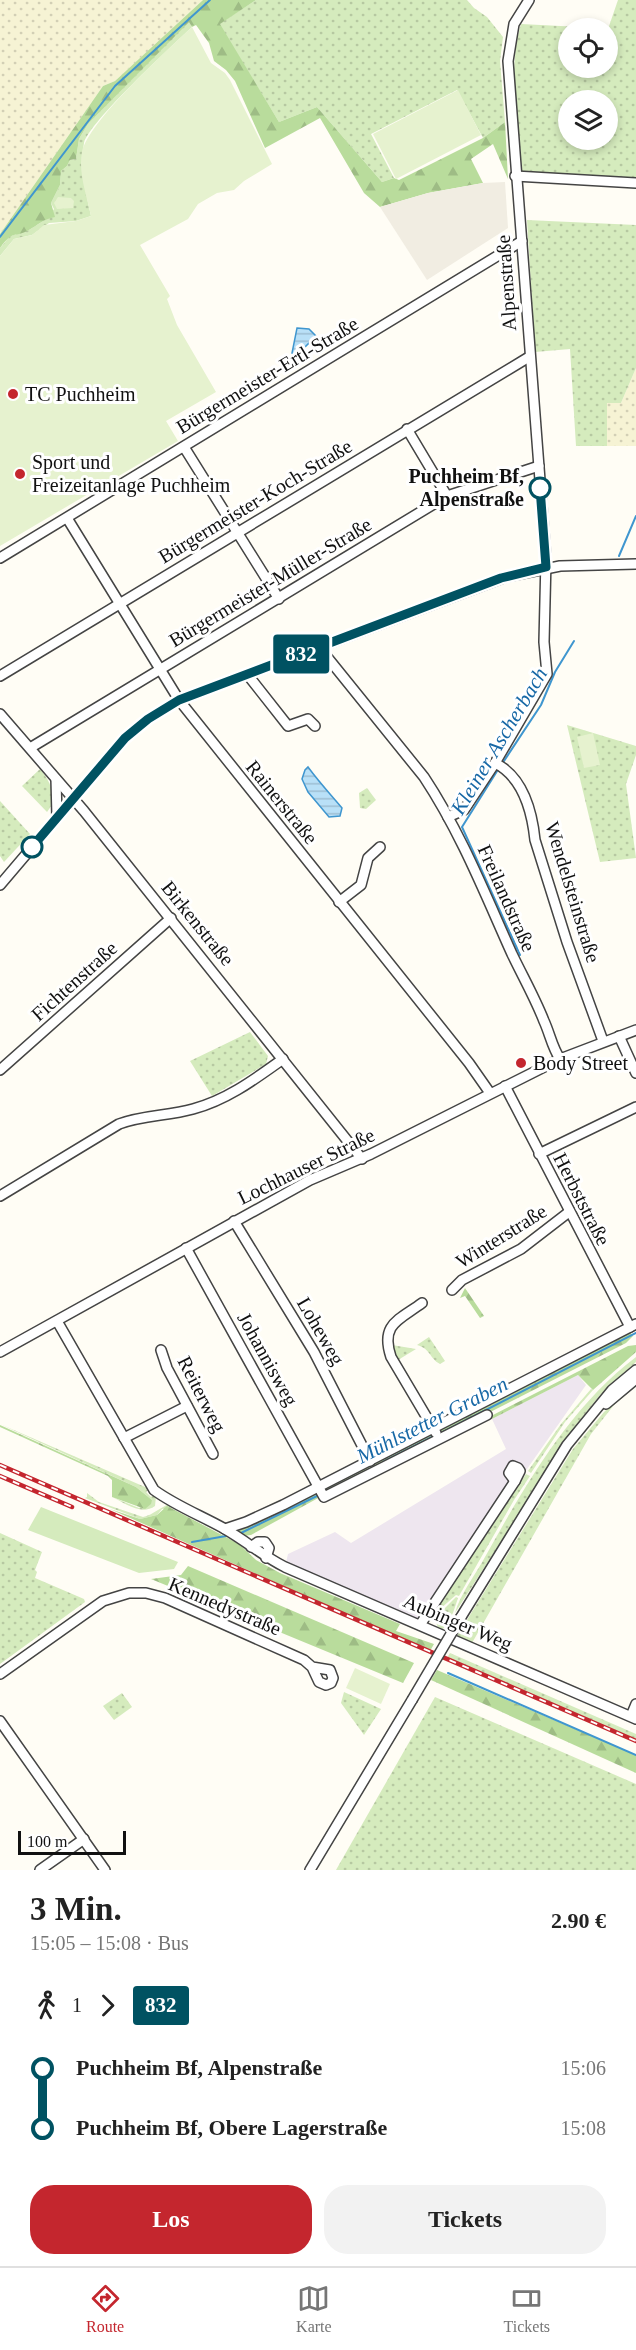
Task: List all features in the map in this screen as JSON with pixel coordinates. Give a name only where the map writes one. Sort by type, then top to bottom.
[{"type":"street","name":"Alpenstraße","points":[[448,817],[464,810],[500,766],[548,674],[544,642],[546,567],[508,61],[514,24],[529,0]]},
{"type":"street","points":[[516,176],[636,183]]},
{"type":"street","name":"Bürgermeister-Ertl-Straße","points":[[0,558],[522,240]]},
{"type":"street","name":"Bürgermeister-Koch-Straße","points":[[0,676],[529,357]]},
{"type":"street","points":[[407,429],[447,496]]},
{"type":"street","points":[[184,447],[279,599]]},
{"type":"street","name":"Bürgermeister-Müller-Straße","points":[[30,748],[447,496],[538,466]]},
{"type":"street","name":"Rainerstraße","points":[[67,518],[179,700],[469,1063],[490,1093]]},
{"type":"street","points":[[0,885],[125,738],[148,719],[179,700],[506,577],[546,567],[636,564]]},
{"type":"street","name":"Freilandstraße","points":[[319,647],[424,777],[448,817],[473,862],[545,1022],[550,1041],[560,1059]]},
{"type":"street","points":[[247,674],[288,726],[308,719],[315,726]]},
{"type":"street","name":"Birkenstraße","points":[[0,714],[73,798],[171,918],[362,1159]]},
{"type":"street","name":"Wendelsteinstraße","points":[[500,766],[514,777],[524,794],[534,825],[535,840],[567,942],[603,1041]]},
{"type":"street","points":[[56,779],[57,817]]},
{"type":"street","points":[[339,902],[361,885],[368,858],[380,846]]},
{"type":"street","name":"Fichtenstraße","points":[[0,1070],[171,918]]},
{"type":"street","name":"Lochhauser Straße","points":[[0,1352],[310,1180],[362,1159],[560,1059],[636,1030]]},
{"type":"street","points":[[620,1036],[636,1073]]},
{"type":"street","points":[[0,1196],[119,1124],[134,1119],[194,1109],[221,1099],[283,1059]]},
{"type":"street","name":"Herbststraße","points":[[505,1086],[569,1212],[633,1325]]},
{"type":"street","points":[[539,1154],[636,1107]]},
{"type":"street","name":"Winterstraße","points":[[452,1290],[462,1280],[521,1249],[569,1212]]},
{"type":"street","name":"Loheweg","points":[[234,1221],[314,1352],[370,1461]]},
{"type":"street","name":"Johannisweg","points":[[186,1248],[321,1491]]},
{"type":"street","points":[[422,1303],[393,1323],[387,1336],[387,1344],[436,1435]]},
{"type":"street","name":"Aubinger Weg","points":[[57,1321],[154,1490],[164,1497],[231,1533],[251,1547],[260,1542],[267,1544],[270,1550],[266,1558],[633,1718]]},
{"type":"street","points":[[321,1491],[324,1497],[633,1325]]},
{"type":"street","name":"Reiterweg","points":[[161,1350],[167,1368],[213,1454]]},
{"type":"street","points":[[310,1870],[567,1445],[612,1390],[636,1370]]},
{"type":"street","points":[[567,1445],[602,1408],[636,1379]]},
{"type":"street","points":[[124,1438],[187,1406]]},
{"type":"street","points":[[231,1533],[264,1514],[321,1491],[370,1461],[487,1415]]},
{"type":"street","points":[[420,1625],[515,1481]]},
{"type":"street","name":"Kennedystraße","points":[[0,1674],[103,1601],[129,1593],[146,1593],[165,1599],[304,1660],[312,1667]]},
{"type":"street","points":[[633,1718],[636,1704]]},
{"type":"street","points":[[0,1721],[105,1870]]},
{"type":"street","points":[[40,1870],[84,1839]]},
{"type":"shaded area","points":[[0,0],[203,0],[115,81],[103,86],[0,234]]},
{"type":"shaded area","points":[[505,182],[508,228],[427,280],[380,207],[428,193],[483,183]]},
{"type":"shaded area","points":[[636,368],[636,446],[607,446],[607,403],[621,403]]},
{"type":"shaded area","points":[[578,1375],[586,1385],[418,1624],[285,1567],[288,1554],[335,1532],[351,1543],[506,1449],[492,1419]]},
{"type":"green space","points":[[203,0],[256,0],[220,24],[279,122],[317,107],[382,182],[394,178],[399,180],[483,138],[505,122],[508,179],[493,144],[471,159],[483,183],[428,193],[380,207],[364,193],[320,118],[265,148],[235,81],[214,61],[209,43],[196,25],[192,27],[189,22],[88,124],[79,139],[76,159],[70,160],[61,171],[60,185],[51,203],[55,217],[24,233],[12,236],[0,248],[0,234],[103,86],[115,81]]},
{"type":"green space","points":[[256,0],[467,0],[487,17],[503,37],[500,61],[505,122],[483,138],[457,90],[371,134],[394,178],[382,182],[317,107],[279,122],[219,24]]},
{"type":"green space","points":[[618,0],[636,0],[636,180],[522,173],[514,79],[521,24],[558,26],[558,78],[618,78],[618,18],[612,18]]},
{"type":"green space","points":[[189,21],[192,27],[115,102],[89,133],[84,143],[83,170],[91,216],[76,221],[49,223],[32,235],[14,239],[0,256],[0,248],[10,236],[29,230],[48,218],[54,209],[51,203],[60,185],[61,171],[70,160],[76,159],[79,139],[88,124]]},
{"type":"green space","points":[[192,27],[211,63],[225,73],[230,80],[272,164],[234,190],[217,193],[198,204],[188,219],[140,245],[170,296],[167,299],[177,325],[216,392],[166,421],[178,441],[0,546],[0,256],[14,239],[32,235],[44,225],[76,221],[91,216],[81,168],[82,152],[87,139],[113,105]]},
{"type":"green space","points":[[458,90],[481,135],[396,179],[373,134]]},
{"type":"green space","points":[[58,197],[71,198],[74,201],[73,208],[57,209],[54,203]]},
{"type":"green space","points":[[527,220],[636,225],[636,368],[621,403],[607,403],[607,446],[576,446],[570,349],[535,352]]},
{"type":"green space","points":[[567,725],[636,746],[636,755],[626,784],[636,858],[600,862]]},
{"type":"green space","points":[[593,733],[600,765],[584,768],[577,737]]},
{"type":"green space","points":[[40,769],[50,784],[53,795],[51,807],[47,812],[22,786]]},
{"type":"green space","points":[[367,788],[376,800],[366,809],[360,808],[359,793]]},
{"type":"green space","points":[[0,801],[30,834],[4,862],[0,856]]},
{"type":"green space","points":[[250,1032],[268,1056],[266,1064],[212,1096],[190,1061]]},
{"type":"green space","points":[[465,1288],[484,1316],[480,1318],[465,1296],[460,1298]]},
{"type":"green space","points":[[630,1332],[633,1336],[626,1343],[441,1437],[437,1430]]},
{"type":"green space","points":[[429,1337],[445,1361],[440,1364],[425,1349],[417,1345]]},
{"type":"green space","points":[[392,1345],[416,1349],[398,1360]]},
{"type":"green space","points":[[636,1345],[636,1352],[593,1390],[578,1375],[492,1419],[491,1416],[628,1346]]},
{"type":"green space","points":[[636,1357],[636,1362],[600,1395],[576,1425],[455,1613],[464,1591],[516,1502],[551,1449],[590,1400]]},
{"type":"green space","points":[[636,1382],[636,1386],[614,1405],[591,1434],[472,1643],[457,1636],[573,1449],[604,1412]]},
{"type":"green space","points":[[591,1389],[593,1390],[565,1422],[531,1473],[528,1471],[561,1424]]},
{"type":"green space","points":[[0,1424],[149,1489],[146,1492],[151,1497],[154,1494],[156,1496],[155,1506],[150,1509],[139,1509],[112,1497],[139,1508],[152,1500],[136,1487]]},
{"type":"green space","points":[[0,1425],[136,1487],[152,1500],[151,1504],[145,1509],[112,1497],[112,1480],[108,1476],[0,1427]]},
{"type":"green space","points":[[430,1433],[433,1440],[327,1494],[324,1487]]},
{"type":"green space","points":[[526,1474],[530,1476],[459,1596],[456,1595],[431,1617]]},
{"type":"green space","points":[[317,1490],[320,1497],[251,1535],[243,1536],[234,1528]]},
{"type":"green space","points":[[87,1493],[99,1502],[143,1517],[173,1504],[194,1516],[194,1519],[174,1508],[162,1509],[157,1515],[140,1519],[85,1498]]},
{"type":"green space","points":[[167,1506],[239,1544],[256,1560],[280,1573],[400,1624],[396,1631],[434,1644],[430,1651],[110,1509],[140,1519],[157,1515]]},
{"type":"green space","points":[[41,1507],[178,1562],[174,1569],[139,1573],[28,1530]]},
{"type":"green space","points":[[0,1533],[42,1552],[35,1570],[37,1572],[35,1578],[84,1599],[85,1602],[0,1664]]},
{"type":"green space","points":[[188,1566],[414,1663],[403,1683],[151,1579],[181,1575]]},
{"type":"green space","points":[[456,1597],[458,1598],[453,1613],[443,1629],[438,1627],[434,1619]]},
{"type":"green space","points":[[450,1653],[636,1734],[636,1739],[447,1658]]},
{"type":"green space","points":[[355,1668],[390,1684],[381,1704],[346,1688]]},
{"type":"green space","points":[[437,1670],[636,1755],[636,1773],[431,1680]]},
{"type":"green space","points":[[344,1692],[381,1709],[364,1735],[341,1703]]},
{"type":"green space","points":[[122,1693],[132,1707],[114,1720],[103,1706]]},
{"type":"green space","points":[[435,1697],[636,1784],[636,1870],[336,1870]]},
{"type":"water","points":[[297,328],[309,329],[316,336],[302,350],[297,359],[292,353]]},
{"type":"water","points":[[308,767],[342,808],[340,816],[329,817],[308,792],[302,779]]},
{"type":"waterway","points":[[0,237],[115,86],[210,0]]},
{"type":"waterway","name":"Kleiner Ascherbach","points":[[619,556],[636,516]]},
{"type":"waterway","name":"Kleiner Ascherbach","points":[[502,764],[541,705],[555,672],[574,641]]},
{"type":"waterway","name":"Kleiner Ascherbach","points":[[499,768],[462,827],[520,955]]},
{"type":"waterway","name":"Mühlstetter Graben","points":[[439,1434],[636,1333]]},
{"type":"waterway","name":"Mühlstetter Graben","points":[[383,1462],[434,1436]]},
{"type":"waterway","name":"Mühlstetter Graben","points":[[241,1533],[319,1495]]},
{"type":"waterway","name":"Mühlstetter Graben","points":[[192,1542],[226,1536]]},
{"type":"waterway","points":[[448,1673],[636,1755]]},
{"type":"railway","points":[[0,1465],[636,1741]]},
{"type":"railway","points":[[0,1476],[72,1507]]},
{"type":"bus line","name":"832","points":[[32,847],[125,738],[148,719],[179,700],[501,578],[546,567],[540,488]]},
{"type":"place","name":"TC Puchheim","points":[[13,394]]},
{"type":"place","name":"Sport und Freizeitanlage Puchheim","points":[[20,474]]},
{"type":"place","name":"Puchheim Bf, Alpenstraße","points":[[540,488]]},
{"type":"place","name":"Body Street","points":[[521,1063]]}]
